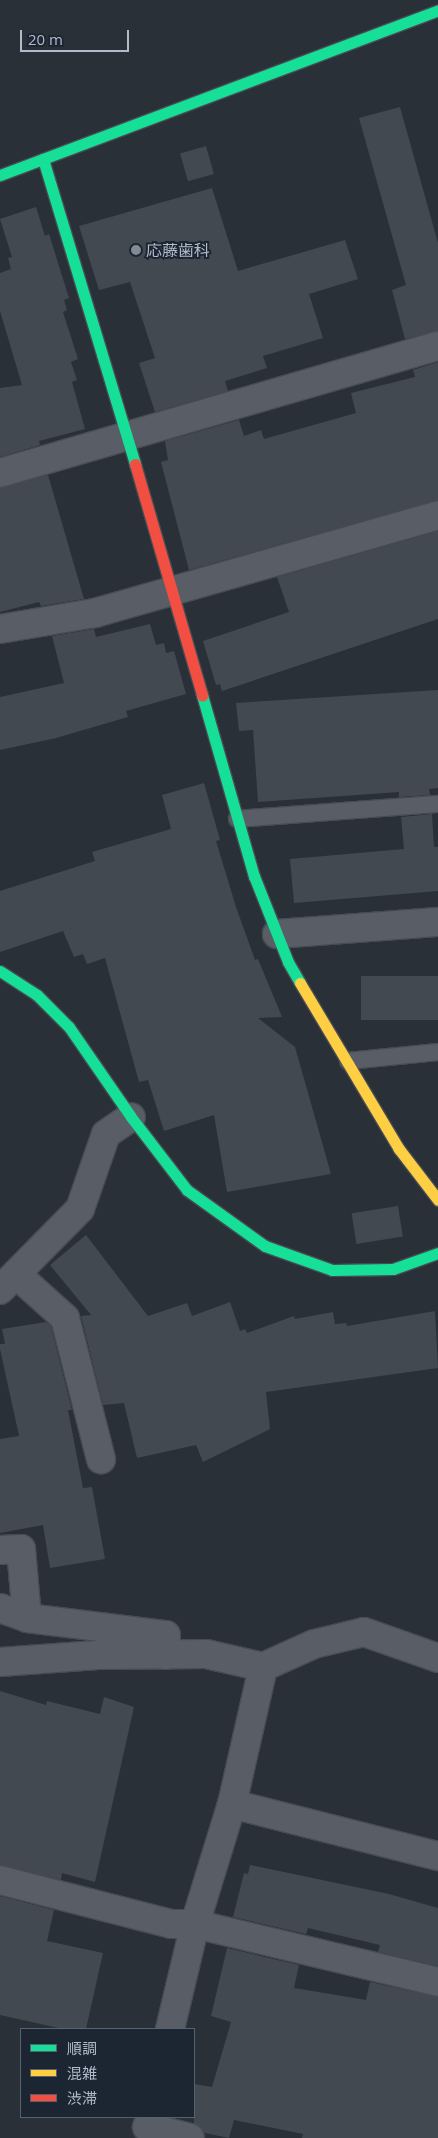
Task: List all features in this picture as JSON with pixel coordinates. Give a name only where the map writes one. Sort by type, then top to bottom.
[{"type":"street","points":[[0,175],[438,10]]},
{"type":"street","points":[[43,159],[173,592],[254,876],[288,962],[399,1149],[438,1200]]},
{"type":"street","points":[[0,473],[438,346]]},
{"type":"street","points":[[0,629],[95,613],[438,515]]},
{"type":"street","points":[[277,934],[438,922]]},
{"type":"street","points":[[0,971],[37,995],[69,1027],[131,1117],[187,1190],[265,1246],[332,1270],[393,1269],[438,1253]]},
{"type":"street","points":[[101,1459],[65,1318],[8,1281],[80,1209],[106,1134],[131,1117]]},
{"type":"street","points":[[0,1550],[21,1549],[27,1618]]},
{"type":"street","points":[[0,1608],[27,1618],[166,1635],[165,1654]]},
{"type":"street","points":[[0,1662],[98,1655],[206,1654],[263,1667],[314,1644],[364,1632],[438,1658]]},
{"type":"street","points":[[170,2028],[195,1924],[232,1804],[263,1667]]},
{"type":"street","points":[[232,1804],[438,1856]]},
{"type":"street","points":[[0,1880],[171,1924],[195,1924],[438,1982]]},
{"type":"street","points":[[147,2127],[190,2138]]},
{"type":"lane","points":[[237,819],[438,804]]},
{"type":"lane","points":[[348,1061],[438,1052]]},
{"type":"lane","points":[[421,1178],[438,1176]]},
{"type":"building","points":[[400,107],[438,243],[438,331],[405,339],[392,290],[406,285],[359,118]]},
{"type":"building","points":[[206,146],[214,174],[188,181],[180,153]]},
{"type":"building","points":[[212,188],[238,271],[345,240],[358,279],[309,294],[323,338],[263,356],[267,368],[225,381],[228,391],[155,412],[139,363],[155,358],[130,282],[99,290],[79,226]]},
{"type":"building","points":[[36,207],[45,236],[49,234],[69,298],[64,300],[67,310],[63,312],[78,359],[71,362],[77,380],[72,382],[85,429],[39,441],[40,445],[0,457],[0,388],[22,385],[0,311],[0,273],[11,269],[8,258],[12,257],[0,219]]},
{"type":"building","points":[[438,362],[438,500],[189,570],[161,462],[168,460],[165,441],[239,420],[244,436],[261,430],[264,439],[356,413],[351,393],[415,377],[413,370]]},
{"type":"building","points":[[48,475],[84,599],[41,606],[39,602],[0,612],[0,488]]},
{"type":"building","points":[[438,531],[438,619],[222,691],[220,684],[216,685],[203,641],[289,612],[277,577]]},
{"type":"building","points":[[150,624],[156,645],[164,643],[166,653],[174,651],[186,694],[126,711],[128,717],[56,738],[0,750],[0,697],[64,683],[52,636],[94,629],[96,637]]},
{"type":"building","points":[[438,690],[438,788],[429,789],[430,795],[399,797],[399,792],[258,802],[253,730],[239,731],[236,703]]},
{"type":"building","points":[[204,783],[220,840],[216,841],[236,907],[255,960],[258,959],[282,1017],[258,1018],[295,1047],[331,1174],[227,1192],[214,1115],[164,1131],[148,1080],[139,1082],[105,958],[87,964],[83,954],[74,957],[63,931],[0,952],[0,891],[95,861],[92,852],[171,829],[162,795]]},
{"type":"building","points":[[432,814],[434,847],[438,847],[438,891],[294,903],[290,859],[404,849],[401,817]]},
{"type":"building","points":[[361,976],[438,976],[438,1020],[361,1020]]},
{"type":"building","points":[[398,1206],[403,1237],[356,1244],[352,1213]]},
{"type":"building","points":[[86,1235],[148,1316],[187,1303],[192,1316],[230,1302],[240,1331],[245,1329],[247,1333],[294,1316],[295,1319],[333,1312],[335,1324],[346,1323],[347,1326],[435,1311],[438,1368],[266,1392],[270,1429],[203,1462],[196,1445],[137,1458],[124,1403],[103,1405],[81,1316],[91,1315],[50,1265]]},
{"type":"building","points":[[46,1322],[51,1326],[72,1410],[68,1410],[83,1488],[92,1487],[105,1559],[50,1568],[43,1525],[0,1533],[0,1439],[19,1436],[0,1349],[0,1344],[5,1344],[2,1329]]},
{"type":"building","points":[[0,1691],[46,1705],[47,1701],[100,1714],[104,1697],[134,1707],[95,1882],[62,1873],[61,1880],[0,1865]]},
{"type":"building","points":[[250,1865],[389,1894],[438,1908],[438,1966],[378,1952],[380,1945],[308,1928],[306,1934],[233,1917],[244,1873],[248,1874]]},
{"type":"building","points":[[0,1896],[54,1910],[47,1941],[103,1953],[86,2028],[58,2028],[0,2015]]},
{"type":"building","points":[[227,1948],[299,1965],[294,1988],[366,2000],[370,1982],[438,1997],[438,2138],[302,2138],[303,2134],[234,2120],[229,2138],[205,2133],[194,2123],[195,2084],[212,2087],[231,2022],[211,2016]]},
{"type":"traffic: fast","points":[[0,175],[438,10]]},
{"type":"traffic: fast","points":[[43,159],[135,464]]},
{"type":"traffic: fast","points":[[202,695],[254,876],[288,962],[300,983]]},
{"type":"traffic: fast","points":[[0,971],[37,995],[69,1027],[131,1117],[187,1190],[265,1246],[332,1270],[393,1269],[438,1253]]},
{"type":"traffic: slow","points":[[300,983],[399,1149],[438,1200]]},
{"type":"traffic: jam","points":[[135,464],[202,695]]},
{"type":"place","name":"応藤歯科","points":[[136,250]]}]
